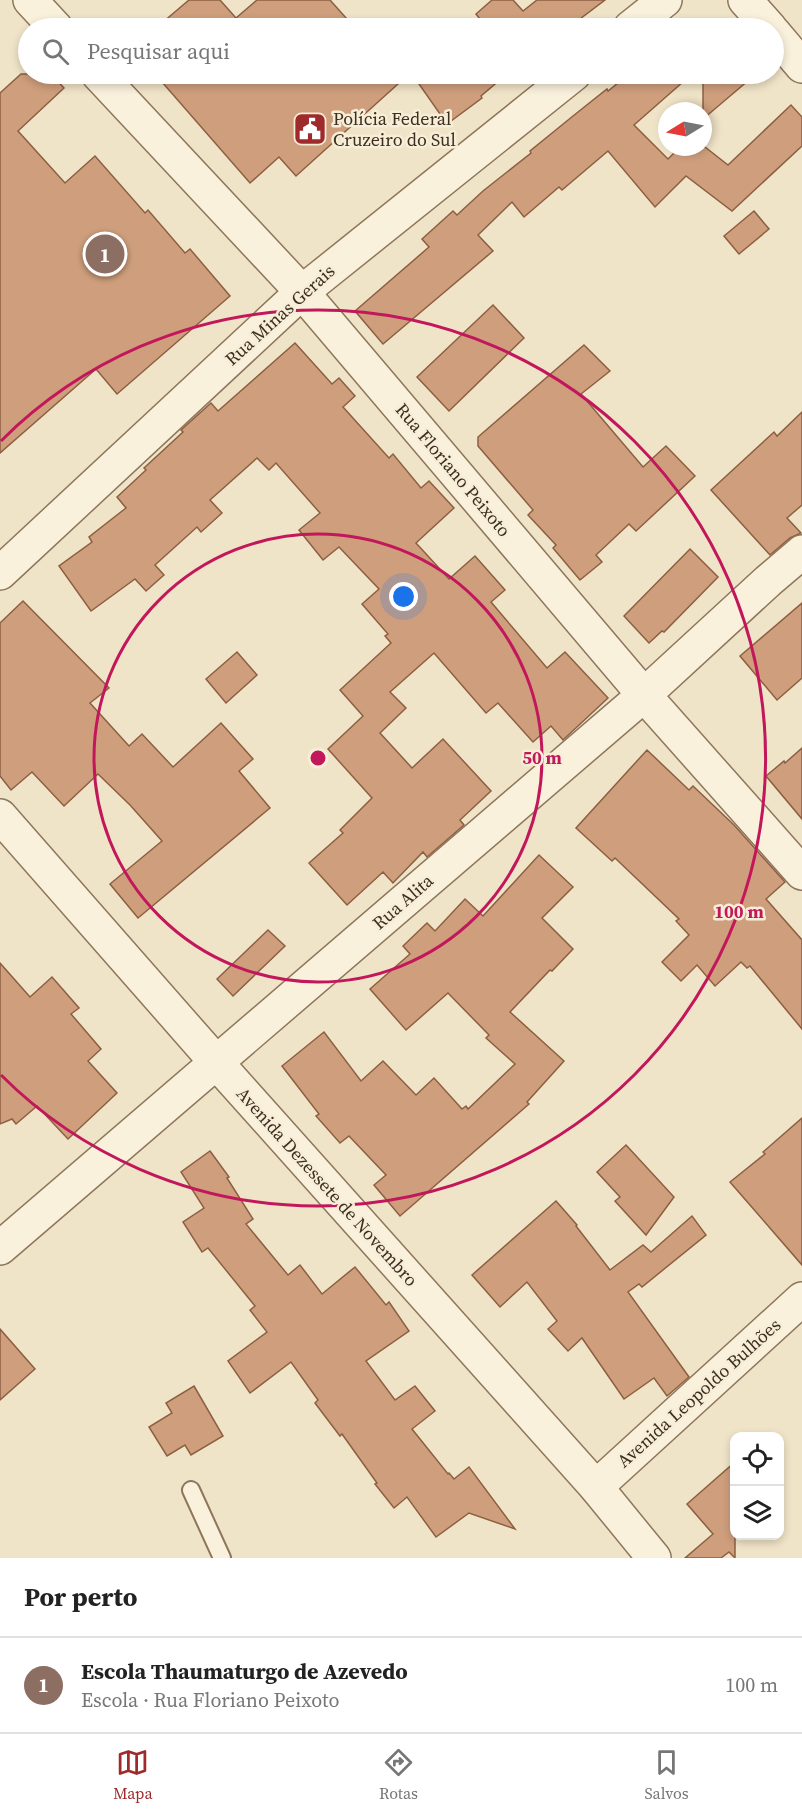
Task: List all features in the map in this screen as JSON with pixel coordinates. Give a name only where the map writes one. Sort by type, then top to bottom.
[{"type":"street","points":[[30,0],[47,18]]},
{"type":"street","points":[[642,18],[665,0]]},
{"type":"street","points":[[745,0],[761,18]]},
{"type":"street","points":[[784,45],[802,66]]},
{"type":"street","name":"Rua Floriano Peixoto","points":[[107,84],[302,292],[644,695],[802,873]]},
{"type":"street","name":"Rua Minas Gerais","points":[[0,573],[302,292],[562,84]]},
{"type":"street","name":"Rua Alita","points":[[0,1248],[644,695],[802,552]]},
{"type":"street","name":"Avenida Dezessete de Novembro","points":[[0,816],[216,1062],[596,1487],[654,1558]]},
{"type":"street","name":"Avenida Leopoldo Bulhões","points":[[596,1487],[802,1299]]},
{"type":"lane","points":[[191,1490],[222,1558]]},
{"type":"building","points":[[189,0],[220,0],[236,18],[168,18]]},
{"type":"building","points":[[257,0],[330,0],[346,18],[236,18]]},
{"type":"building","points":[[492,0],[513,0],[523,11],[537,0],[605,0],[581,18],[479,18],[476,14]]},
{"type":"building","points":[[18,77],[18,84],[60,84],[64,88],[18,131],[65,183],[95,156],[145,213],[148,210],[185,253],[190,249],[230,296],[117,394],[96,369],[0,453],[0,93]]},
{"type":"building","points":[[164,84],[398,84],[296,176],[279,157],[250,183]]},
{"type":"building","points":[[419,84],[495,84],[481,96],[482,98],[447,124]]},
{"type":"building","points":[[617,84],[681,84],[634,125],[658,149],[658,156],[665,156],[668,159],[671,156],[712,156],[712,152],[728,165],[791,105],[802,117],[802,146],[732,211],[686,176],[655,207],[608,151],[562,190],[559,187],[524,217],[512,202],[478,235],[493,251],[383,344],[355,311],[429,247],[422,239],[453,211],[457,215],[531,153],[530,151],[607,89],[608,91]]},
{"type":"building","points":[[703,84],[744,84],[712,111],[712,102],[703,102]]},
{"type":"building","points":[[754,211],[769,229],[739,254],[724,236]]},
{"type":"building","points":[[493,305],[524,338],[449,411],[417,377]]},
{"type":"building","points":[[295,343],[332,384],[339,378],[355,396],[343,407],[389,458],[393,454],[421,488],[429,481],[454,508],[416,543],[449,579],[475,556],[505,590],[491,602],[547,668],[565,652],[608,698],[563,740],[551,726],[533,742],[498,703],[486,713],[434,653],[390,692],[406,708],[380,733],[412,768],[443,739],[491,791],[460,820],[464,825],[427,857],[423,852],[393,883],[383,872],[347,905],[309,863],[343,833],[340,830],[372,798],[328,749],[363,716],[340,690],[391,643],[385,636],[388,634],[362,604],[379,589],[339,547],[323,560],[299,530],[320,513],[276,463],[269,470],[257,458],[210,500],[222,513],[201,532],[197,527],[155,565],[164,575],[146,591],[135,579],[91,611],[59,566],[92,542],[89,537],[126,508],[117,497],[183,432],[181,430],[211,403],[218,411]]},
{"type":"building","points":[[584,345],[610,371],[581,394],[643,467],[666,446],[695,476],[636,531],[629,524],[596,555],[602,562],[580,580],[553,548],[556,545],[528,515],[533,510],[478,446],[478,437]]},
{"type":"building","points":[[802,412],[802,505],[787,518],[801,533],[790,538],[770,555],[711,490],[774,432],[777,436]]},
{"type":"building","points":[[690,549],[718,577],[664,632],[662,631],[649,643],[624,616]]},
{"type":"building","points":[[23,601],[109,688],[90,703],[129,746],[142,734],[173,767],[221,723],[253,759],[239,771],[270,808],[138,918],[110,884],[162,841],[130,805],[98,774],[64,806],[32,772],[11,790],[0,776],[0,623]]},
{"type":"building","points":[[802,603],[802,678],[777,700],[740,656]]},
{"type":"building","points":[[237,652],[257,675],[226,703],[206,679]]},
{"type":"building","points":[[802,748],[802,819],[766,776]]},
{"type":"building","points":[[647,750],[689,790],[693,786],[734,825],[785,882],[766,899],[802,940],[802,1029],[750,966],[747,968],[741,962],[715,986],[697,965],[681,981],[662,962],[689,935],[676,921],[679,919],[615,858],[612,861],[576,828]]},
{"type":"building","points":[[539,855],[573,887],[542,918],[573,949],[510,1012],[564,1061],[527,1102],[529,1104],[400,1216],[374,1185],[386,1175],[349,1136],[340,1143],[316,1116],[319,1114],[282,1066],[324,1032],[361,1081],[383,1061],[416,1095],[434,1078],[462,1109],[466,1106],[468,1109],[515,1064],[486,1038],[489,1035],[448,993],[406,1030],[370,989],[410,954],[403,946],[427,923],[435,931],[465,899],[483,916]]},
{"type":"building","points":[[268,930],[285,946],[233,996],[217,979]]},
{"type":"building","points":[[0,963],[30,997],[52,977],[79,1008],[71,1014],[101,1049],[88,1061],[117,1093],[68,1139],[37,1106],[16,1124],[12,1119],[0,1124]]},
{"type":"building","points":[[802,1118],[802,1265],[730,1182],[765,1154],[763,1152]]},
{"type":"building","points":[[626,1145],[674,1197],[646,1235],[615,1201],[620,1197],[597,1172]]},
{"type":"building","points":[[210,1151],[229,1177],[227,1178],[253,1219],[246,1224],[288,1275],[300,1265],[322,1294],[355,1267],[386,1305],[389,1302],[409,1331],[366,1361],[395,1400],[415,1386],[435,1411],[412,1429],[454,1479],[469,1467],[515,1529],[469,1513],[436,1537],[407,1497],[394,1508],[342,1434],[340,1436],[315,1403],[318,1400],[291,1362],[250,1393],[228,1361],[267,1332],[250,1310],[255,1306],[208,1248],[202,1252],[183,1222],[204,1208],[181,1172]]},
{"type":"building","points":[[556,1201],[610,1270],[643,1245],[651,1252],[692,1216],[706,1235],[642,1287],[639,1284],[628,1292],[689,1377],[667,1396],[654,1378],[624,1399],[582,1338],[568,1351],[548,1329],[557,1321],[527,1282],[500,1307],[472,1275]]},
{"type":"building","points":[[0,1329],[35,1369],[0,1400]]},
{"type":"building","points":[[194,1386],[223,1436],[191,1455],[185,1445],[167,1456],[149,1427],[172,1413],[166,1403]]},
{"type":"building","points":[[730,1466],[730,1540],[735,1540],[735,1558],[729,1552],[721,1558],[685,1558],[713,1534],[687,1504]]},
{"type":"place","name":"Polícia Federal Cruzeiro do Sul","points":[[310,129]]},
{"type":"place","name":"Escola Thaumaturgo de Azevedo","points":[[105,254]]}]
